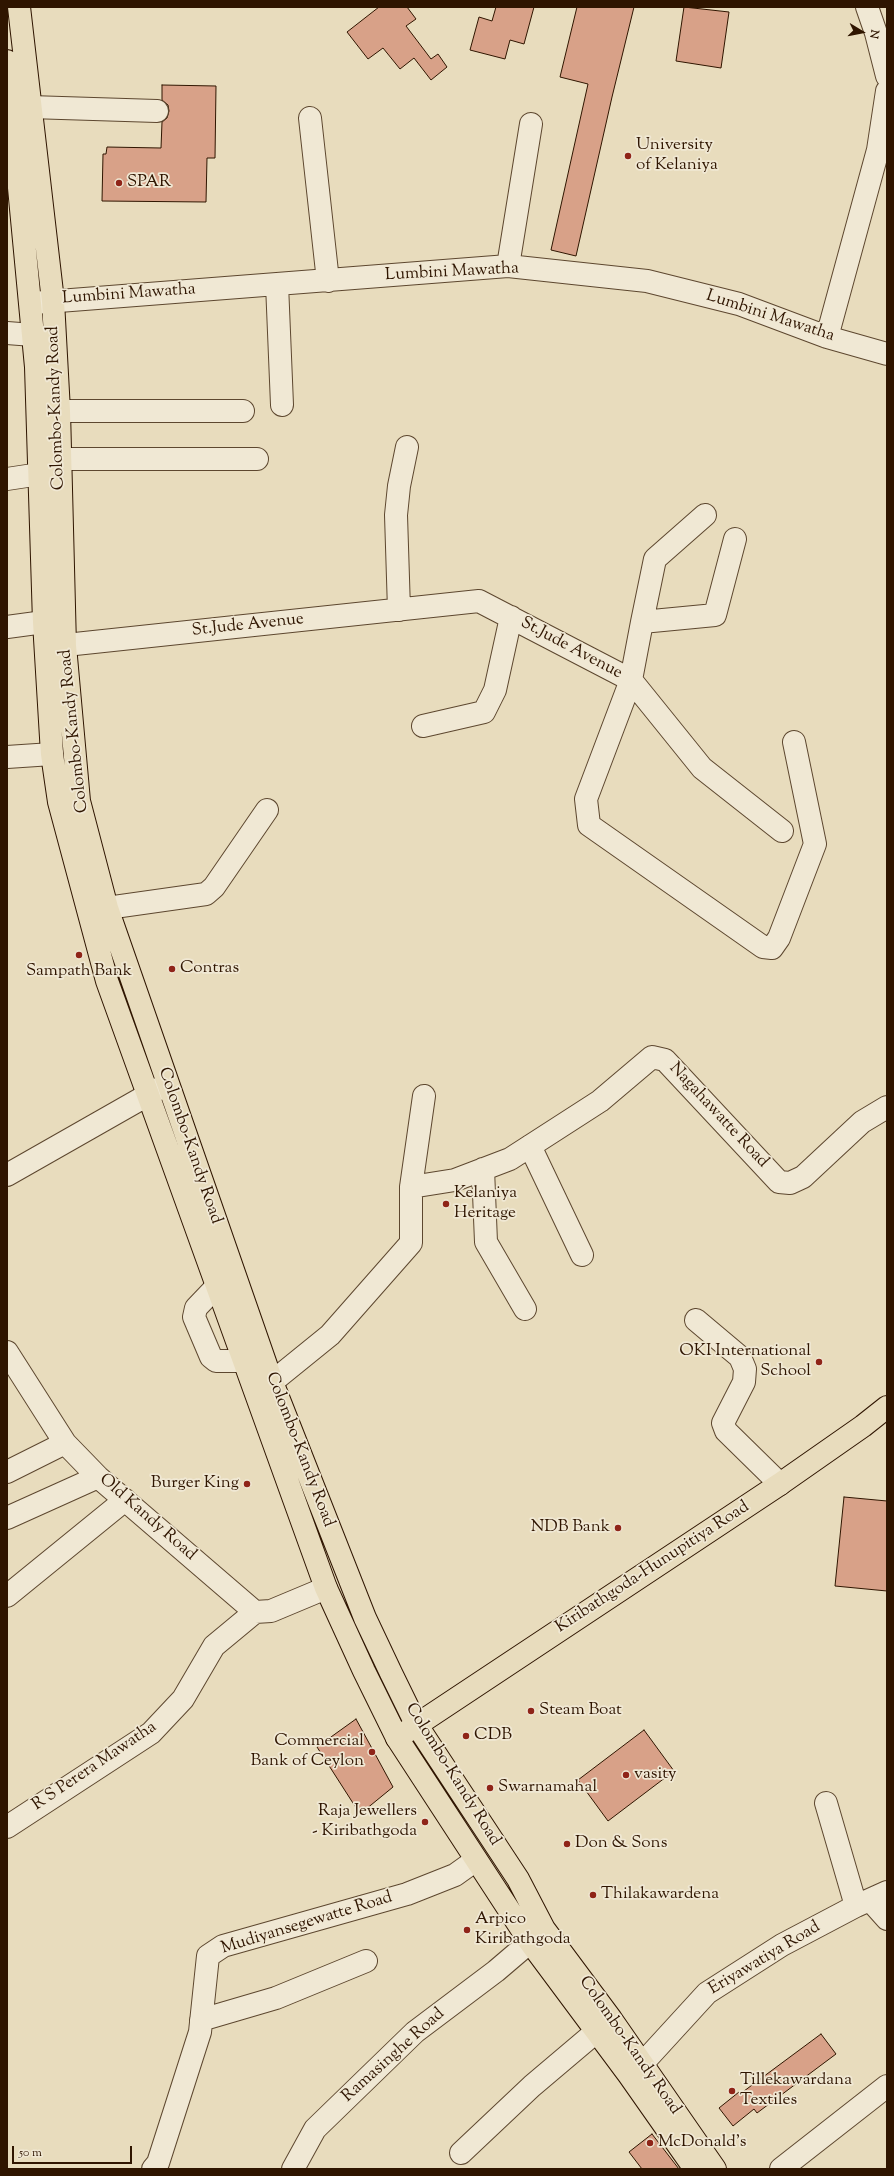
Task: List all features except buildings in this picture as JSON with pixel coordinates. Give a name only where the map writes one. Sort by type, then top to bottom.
[{"type":"main road","name":"Colombo-Kandy Road","points":[[19,7],[53,301],[59,411],[60,459],[52,754],[59,802],[73,860],[107,981],[244,1361],[264,1387],[365,1618],[416,1724],[518,1879],[544,1929],[636,2070],[695,2169]]},
{"type":"main road","name":"Colombo-Kandy Road","points":[[7,61],[31,303],[40,474],[44,622],[55,647],[80,801],[107,908],[167,1084],[264,1387],[326,1588],[397,1738],[530,1942],[597,2031],[636,2070],[716,2169]]},
{"type":"main road","name":"Kiribathgoda-Hunupitiya Road","points":[[397,1738],[780,1484],[863,1426],[887,1407]]},
{"type":"street","points":[[867,7],[876,33],[887,76]]},
{"type":"street","points":[[827,337],[878,150],[887,92]]},
{"type":"street","points":[[30,107],[157,111]]},
{"type":"street","points":[[310,118],[328,281]]},
{"type":"street","points":[[508,266],[531,124]]},
{"type":"street","name":"Lumbini Mawatha","points":[[31,303],[508,266],[647,281],[739,304],[827,337],[887,354]]},
{"type":"street","points":[[277,284],[282,405]]},
{"type":"street","points":[[7,333],[33,335]]},
{"type":"street","points":[[59,411],[243,411]]},
{"type":"street","points":[[399,610],[396,515],[399,486],[407,447]]},
{"type":"street","points":[[60,459],[257,458]]},
{"type":"street","points":[[7,479],[40,474]]},
{"type":"street","points":[[705,515],[655,559],[631,680],[702,768],[782,831]]},
{"type":"street","points":[[642,622],[715,615],[735,539]]},
{"type":"street","name":"St.Jude Avenue","points":[[55,647],[479,601],[631,680],[586,799],[589,825],[763,947],[772,948],[779,938],[815,844],[794,742]]},
{"type":"street","points":[[423,726],[484,712],[495,690],[510,617]]},
{"type":"street","points":[[7,627],[44,622]]},
{"type":"street","points":[[7,757],[52,754]]},
{"type":"street","points":[[107,908],[206,894],[214,887],[267,810]]},
{"type":"street","name":"Nagahawatte Road","points":[[411,1187],[455,1180],[510,1159],[600,1101],[652,1057],[665,1060],[779,1182],[790,1183],[802,1177],[862,1122],[887,1107]]},
{"type":"street","points":[[7,1175],[167,1084]]},
{"type":"street","points":[[264,1387],[330,1335],[411,1243],[411,1187],[424,1096]]},
{"type":"street","points":[[530,1146],[582,1255]]},
{"type":"street","points":[[483,1170],[486,1242],[525,1309]]},
{"type":"street","points":[[217,1286],[196,1308],[194,1316],[211,1358],[216,1361],[244,1361]]},
{"type":"street","points":[[696,1320],[740,1356],[745,1369],[744,1382],[723,1423],[726,1431],[780,1484]]},
{"type":"street","name":"Old Kandy Road","points":[[9,1362],[65,1443],[98,1477],[255,1612]]},
{"type":"street","points":[[7,1472],[65,1443]]},
{"type":"street","points":[[7,1518],[98,1477]]},
{"type":"street","points":[[7,1596],[125,1500]]},
{"type":"street","points":[[255,1612],[271,1611],[326,1588]]},
{"type":"street","name":"R S Perera Mawatha","points":[[7,1827],[152,1733],[183,1699],[214,1646],[255,1612]]},
{"type":"street","points":[[826,1803],[871,1899],[887,1919]]},
{"type":"street","name":"Mudiyansegewatte Road","points":[[154,2169],[158,2163],[200,2032],[208,1956],[222,1946],[407,1894],[455,1875],[476,1860]]},
{"type":"street","name":"Eriyawatiya Road","points":[[636,2070],[707,1993],[782,1945],[871,1899]]},
{"type":"street","name":"Ramasinghe Road","points":[[293,2169],[315,2129],[382,2064],[416,2032],[496,1971],[530,1942]]},
{"type":"street","points":[[201,2020],[276,1998],[366,1961]]},
{"type":"street","points":[[461,2153],[532,2086],[597,2031]]},
{"type":"street","points":[[781,2169],[887,2086]]},
{"type":"place","name":"University of Kelaniya","points":[[628,156]]},
{"type":"place","name":"SPAR","points":[[119,183]]},
{"type":"place","name":"Sampath Bank","points":[[79,955]]},
{"type":"place","name":"Contras","points":[[172,969]]},
{"type":"place","name":"Kelaniya Heritage","points":[[446,1204]]},
{"type":"place","name":"OKI International School","points":[[819,1362]]},
{"type":"place","name":"Burger King","points":[[247,1484]]},
{"type":"place","name":"NDB Bank","points":[[618,1528]]},
{"type":"place","name":"Steam Boat","points":[[531,1711]]},
{"type":"place","name":"CDB","points":[[466,1736]]},
{"type":"place","name":"Commercial Bank of Ceylon","points":[[372,1752]]},
{"type":"place","name":"vasity","points":[[626,1775]]},
{"type":"place","name":"Swarnamahal","points":[[490,1788]]},
{"type":"place","name":"Raja Jewellers - Kiribathgoda","points":[[425,1822]]},
{"type":"place","name":"Don & Sons","points":[[567,1844]]},
{"type":"place","name":"Thilakawardena","points":[[593,1895]]},
{"type":"place","name":"Arpico Kiribathgoda","points":[[467,1930]]},
{"type":"place","name":"Tillekawardana Textiles","points":[[732,2091]]},
{"type":"place","name":"McDonald's","points":[[650,2143]]}]
